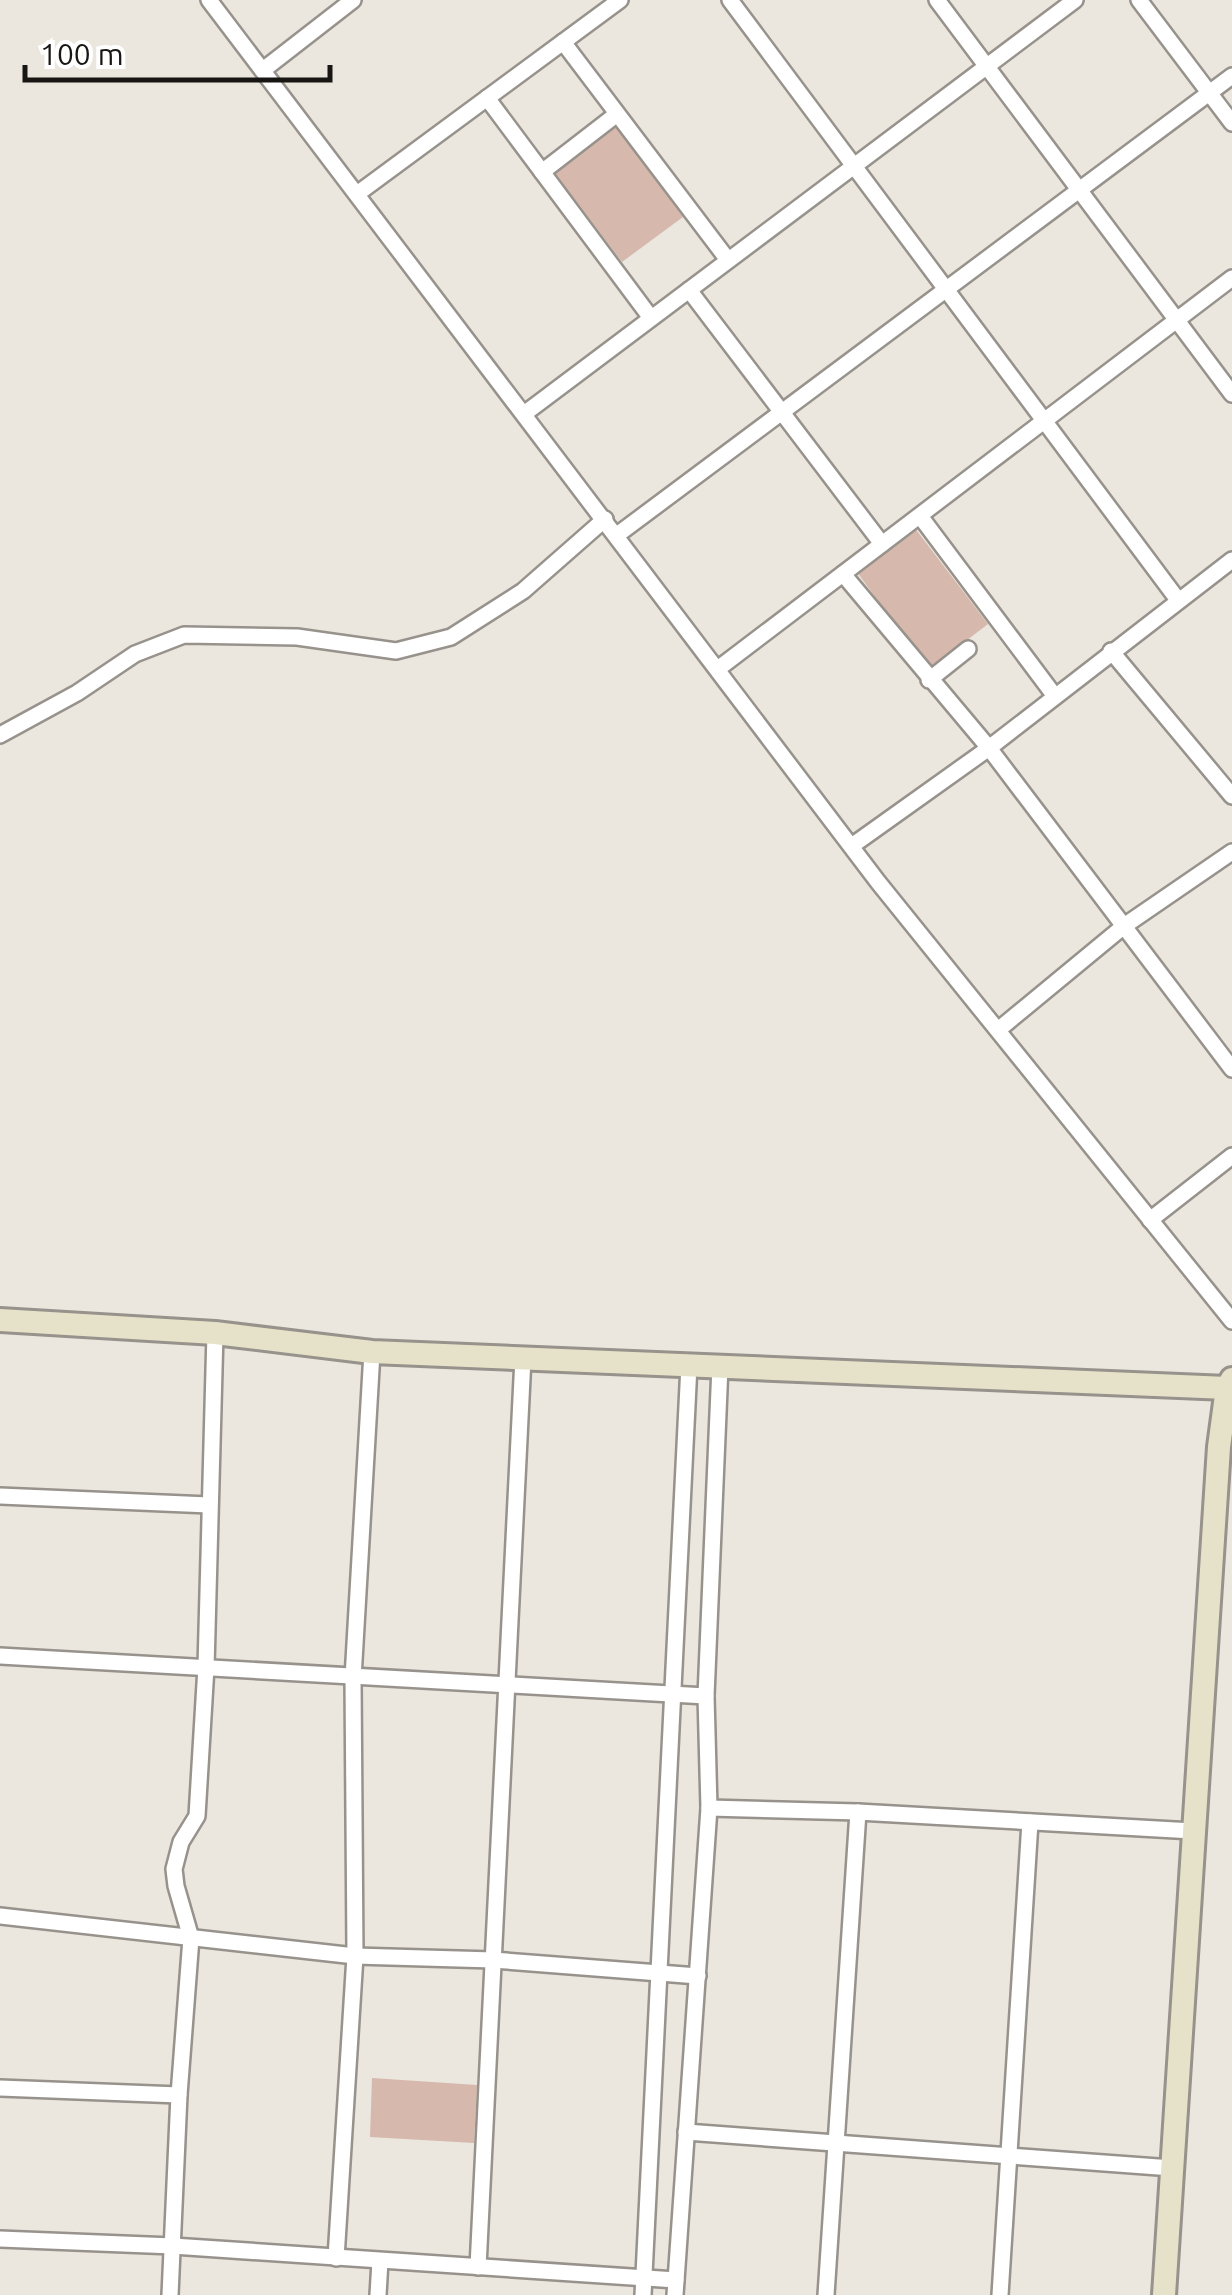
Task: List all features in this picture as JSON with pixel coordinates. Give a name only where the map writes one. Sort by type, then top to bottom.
[{"type":"street","points":[[209,0],[878,882],[1232,1321]]},
{"type":"street","points":[[263,70],[352,0]]},
{"type":"street","points":[[357,194],[620,0]]},
{"type":"street","points":[[730,0],[1178,600]]},
{"type":"street","points":[[937,0],[1232,394]]},
{"type":"street","points":[[524,414],[1075,0]]},
{"type":"street","points":[[1139,0],[1232,123]]},
{"type":"street","points":[[562,42],[728,260]]},
{"type":"street","points":[[617,535],[1232,76]]},
{"type":"street","points":[[487,98],[652,318]]},
{"type":"street","points":[[542,172],[617,114]]},
{"type":"street","points":[[718,668],[1232,278]]},
{"type":"street","points":[[689,290],[882,544]]},
{"type":"street","points":[[920,516],[1054,695]]},
{"type":"street","points":[[0,735],[77,693],[135,654],[184,635],[297,637],[396,651],[451,636],[523,591],[604,519]]},
{"type":"street","points":[[853,845],[989,748],[1232,560]]},
{"type":"street","points":[[843,574],[928,680],[989,748],[1232,1068]]},
{"type":"street","points":[[928,680],[968,649]]},
{"type":"street","points":[[1111,652],[1232,796]]},
{"type":"street","points":[[998,1030],[1124,926],[1232,852]]},
{"type":"street","points":[[1150,1220],[1232,1156]]},
{"type":"street","points":[[0,1320],[215,1332],[372,1352],[1230,1383],[1218,1447],[1164,2295]]},
{"type":"street","points":[[170,2295],[178,2095],[191,1938],[174,1869],[181,1842],[197,1816],[206,1667],[215,1332]]},
{"type":"street","points":[[336,2258],[356,1956],[353,1678],[372,1352]]},
{"type":"street","points":[[478,2267],[523,1358]]},
{"type":"street","points":[[644,2295],[689,1365]]},
{"type":"street","points":[[0,2239],[645,2276],[676,2287],[709,1808],[706,1696],[720,1366]]},
{"type":"street","points":[[0,1496],[209,1505]]},
{"type":"street","points":[[0,1656],[706,1696]]},
{"type":"street","points":[[709,1808],[858,1812],[1193,1831]]},
{"type":"street","points":[[826,2295],[858,1812]]},
{"type":"street","points":[[1000,2295],[1030,1822]]},
{"type":"street","points":[[0,1928],[1,1916],[356,1956],[492,1960],[698,1976]]},
{"type":"street","points":[[0,2088],[178,2095]]},
{"type":"street","points":[[686,2132],[1172,2168]]},
{"type":"street","points":[[378,2295],[380,2261]]},
{"type":"shaded area","points":[[616,124],[683,217],[622,262],[553,171]]},
{"type":"shaded area","points":[[914,527],[988,624],[928,670],[857,572]]},
{"type":"shaded area","points":[[372,2078],[477,2085],[474,2143],[370,2137]]}]
